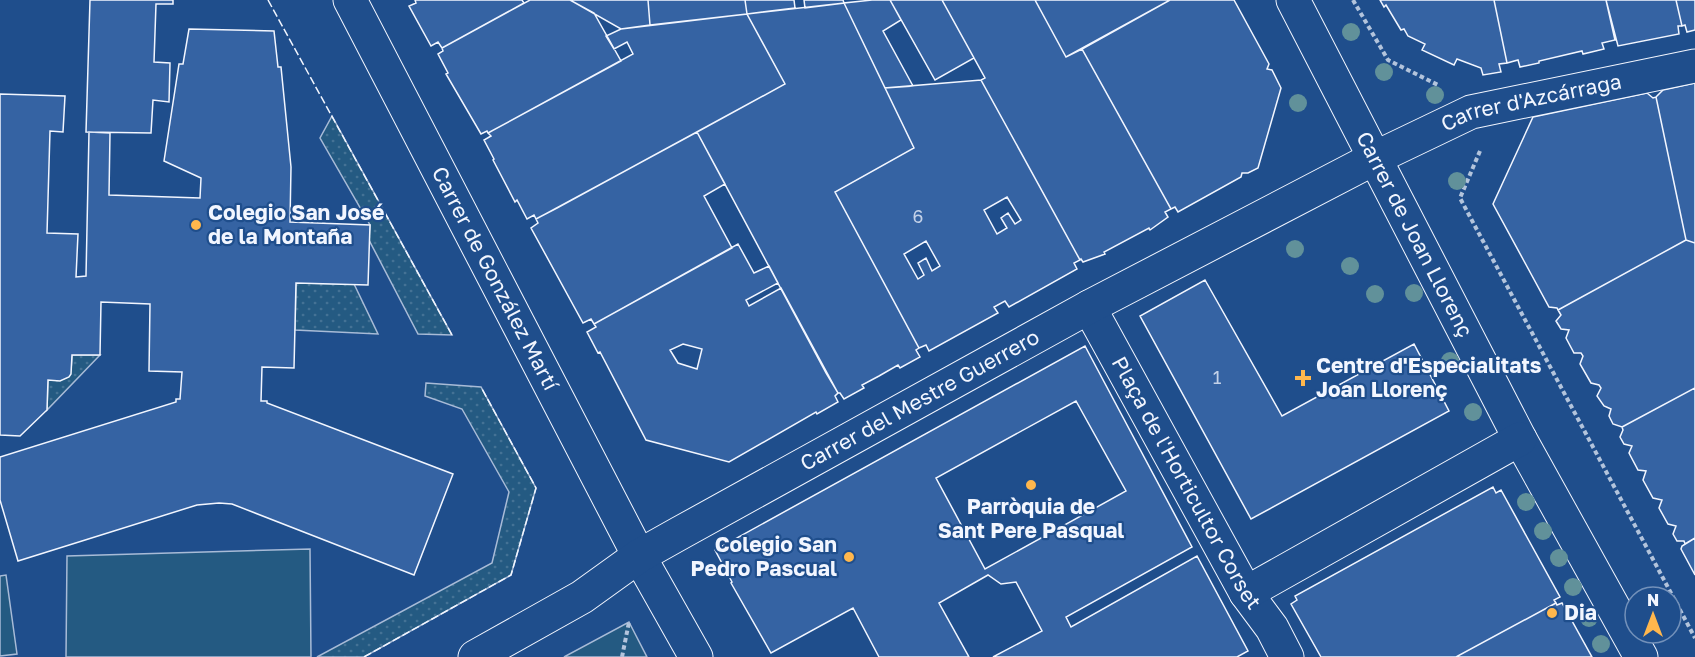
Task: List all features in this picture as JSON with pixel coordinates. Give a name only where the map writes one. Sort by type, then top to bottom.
[{"type":"street","name":"Carrer de González Martí","points":[[350,0],[639,556]]},
{"type":"street","name":"Carrer de Joan Llorenç","points":[[1293,0],[1520,440],[1641,657]]},
{"type":"street","name":"Carrer d'Azcárraga","points":[[1375,158],[1471,112],[1695,66]]},
{"type":"street","name":"Carrer del Mestre Guerrero","points":[[475,657],[582,597],[639,556],[1089,307],[1375,158]]},
{"type":"street","name":"Plaça de l'Horticultor Corset","points":[[1089,307],[1246,593],[1272,628],[1287,657]]},
{"type":"street","points":[[1246,593],[1520,440]]},
{"type":"street","points":[[639,556],[696,657]]},
{"type":"path","points":[[1353,0],[1388,60],[1440,86]]},
{"type":"path","points":[[1482,148],[1460,198],[1695,638]]},
{"type":"path","points":[[622,657],[629,622]]},
{"type":"shaded area","points":[[332,116],[452,335],[418,334],[369,240],[370,225],[320,138]]},
{"type":"shaded area","points":[[296,283],[354,284],[378,334],[295,330]]},
{"type":"shaded area","points":[[72,355],[100,355],[47,410],[48,380],[61,380],[68,376]]},
{"type":"shaded area","points":[[426,383],[481,387],[536,488],[511,575],[364,657],[317,657],[492,563],[509,492],[462,409],[425,396]]},
{"type":"shaded area","points":[[310,549],[311,657],[66,657],[67,556]]},
{"type":"shaded area","points":[[6,575],[17,654],[0,656],[0,576]]},
{"type":"shaded area","points":[[629,622],[647,657],[564,657]]},
{"type":"building","points":[[90,0],[173,0],[173,4],[156,4],[154,62],[170,63],[169,102],[153,100],[151,133],[86,132]]},
{"type":"building","points":[[415,0],[522,0],[524,3],[442,48],[438,42],[431,46],[409,6],[416,3]]},
{"type":"building","points":[[530,0],[570,0],[594,13],[621,61],[488,133],[487,131],[481,134],[446,74],[448,73],[438,54],[443,51],[442,48]]},
{"type":"building","points":[[570,0],[648,0],[650,25],[621,29]]},
{"type":"building","points":[[648,0],[745,0],[747,14],[650,25]]},
{"type":"building","points":[[745,0],[794,0],[795,8],[747,14]]},
{"type":"building","points":[[804,0],[843,0],[844,3],[805,8]]},
{"type":"building","points":[[890,0],[901,20],[883,31],[913,86],[885,88],[844,3]]},
{"type":"building","points":[[890,0],[942,0],[974,58],[935,80]]},
{"type":"building","points":[[942,0],[1035,0],[1066,57],[1082,49],[1171,209],[1165,212],[1168,217],[1150,230],[1149,228],[1104,252],[1105,254],[1083,262],[1080,260],[981,80],[985,78]]},
{"type":"building","points":[[1035,0],[1170,0],[1066,57]]},
{"type":"building","points":[[1170,0],[1234,0],[1269,64],[1267,69],[1272,70],[1281,88],[1258,168],[1242,173],[1241,177],[1178,212],[1175,207],[1171,209],[1082,49]]},
{"type":"building","points":[[1380,0],[1494,0],[1507,63],[1499,64],[1501,72],[1483,75],[1481,68],[1457,59],[1454,65],[1422,50],[1425,44],[1408,36],[1404,29],[1401,30],[1386,5],[1384,7]]},
{"type":"building","points":[[1494,0],[1606,0],[1615,40],[1602,43],[1604,49],[1583,54],[1582,51],[1520,67],[1518,60],[1507,63]]},
{"type":"building","points":[[1606,0],[1676,0],[1682,26],[1678,26],[1679,34],[1618,46]]},
{"type":"building","points":[[1676,0],[1695,0],[1695,30],[1687,32],[1685,25],[1682,26]]},
{"type":"building","points":[[844,3],[914,148],[835,192],[919,348],[916,350],[920,357],[900,368],[898,365],[862,385],[864,388],[844,399],[826,373],[697,132],[785,84],[747,14]]},
{"type":"building","points":[[747,14],[785,84],[536,219],[534,215],[527,219],[517,200],[515,202],[493,160],[484,140],[491,136],[488,133],[633,54],[627,42],[614,49],[606,36],[621,29]]},
{"type":"building","points":[[189,29],[274,31],[278,67],[281,67],[291,167],[290,222],[370,225],[368,285],[296,283],[294,368],[262,367],[261,401],[267,401],[267,403],[453,474],[414,575],[232,504],[219,503],[197,505],[18,561],[0,500],[0,457],[176,402],[176,399],[180,399],[182,372],[149,371],[150,304],[101,302],[100,355],[72,355],[69,377],[60,381],[48,380],[47,410],[20,436],[0,435],[0,94],[65,96],[63,132],[50,131],[47,233],[78,234],[76,277],[86,276],[89,132],[110,133],[109,195],[200,198],[201,178],[164,161],[179,64],[183,64]]},
{"type":"building","points":[[981,80],[1080,260],[1074,263],[1077,269],[1009,307],[1005,301],[994,307],[998,313],[929,351],[926,345],[919,348],[835,192],[914,148],[885,88]],"holes":[[[1007,197],[1021,220],[1015,224],[1008,213],[1001,218],[1007,228],[997,234],[984,210]],[[926,241],[940,266],[932,271],[926,258],[918,263],[924,275],[918,279],[904,254]]]},
{"type":"building","points":[[1695,83],[1695,243],[1686,240],[1656,97],[1663,90]]},
{"type":"building","points":[[1647,93],[1653,98],[1656,97],[1686,240],[1558,310],[1549,307],[1493,204],[1533,117]]},
{"type":"building","points":[[697,132],[725,184],[704,196],[732,248],[594,324],[591,319],[583,323],[531,228],[538,223],[536,219]]},
{"type":"building","points":[[1686,240],[1695,243],[1695,388],[1622,427],[1613,424],[1609,416],[1611,409],[1604,406],[1597,396],[1601,388],[1591,383],[1580,364],[1583,356],[1581,353],[1574,353],[1566,338],[1569,330],[1561,329],[1556,321],[1561,315],[1558,310]]},
{"type":"building","points":[[738,244],[754,273],[769,266],[778,283],[746,300],[749,306],[781,288],[838,393],[835,396],[838,402],[817,414],[816,412],[729,462],[646,440],[600,352],[598,353],[587,332],[596,327],[594,324]],"holes":[[[683,344],[702,349],[697,369],[678,363],[670,350]]]},
{"type":"building","points":[[1205,280],[1282,416],[1414,344],[1449,411],[1251,519],[1140,316]]},
{"type":"building","name":"Colegio San Pedro Pascual","points":[[1085,346],[1192,547],[1066,617],[1071,627],[1197,556],[1248,651],[1237,657],[993,657],[1042,631],[1016,582],[1001,584],[988,575],[939,603],[969,657],[879,657],[853,608],[771,653],[715,550]]},
{"type":"building","points":[[1695,388],[1695,538],[1685,544],[1684,541],[1677,541],[1673,534],[1676,526],[1668,524],[1659,508],[1662,500],[1653,498],[1643,480],[1646,471],[1638,470],[1629,453],[1632,446],[1624,444],[1620,437],[1622,427]]},
{"type":"building","name":"Parròquia de Sant Pere Pasqual","points":[[1076,401],[1126,491],[985,569],[936,478]]},
{"type":"building","points":[[1493,487],[1496,493],[1501,490],[1560,597],[1554,600],[1556,603],[1456,657],[1321,657],[1291,604],[1297,600],[1295,596]]},
{"type":"building","points":[[1695,538],[1695,575],[1681,549]]},
{"type":"building","points":[[1556,603],[1557,605],[1562,603],[1592,657],[1456,657]]},
{"type":"fence","points":[[268,0],[452,335]]},
{"type":"fence","points":[[364,657],[511,575],[536,488],[481,387]]},
{"type":"place","name":"Colegio San José de la Montaña","points":[[196,225]]},
{"type":"place","name":"Centre d'Especialitats Joan Llorenç","points":[[1303,378]]},
{"type":"place","name":"Parròquia de Sant Pere Pasqual","points":[[1031,485]]},
{"type":"place","name":"Colegio San Pedro Pascual","points":[[849,557]]},
{"type":"place","name":"Dia","points":[[1552,613]]}]
